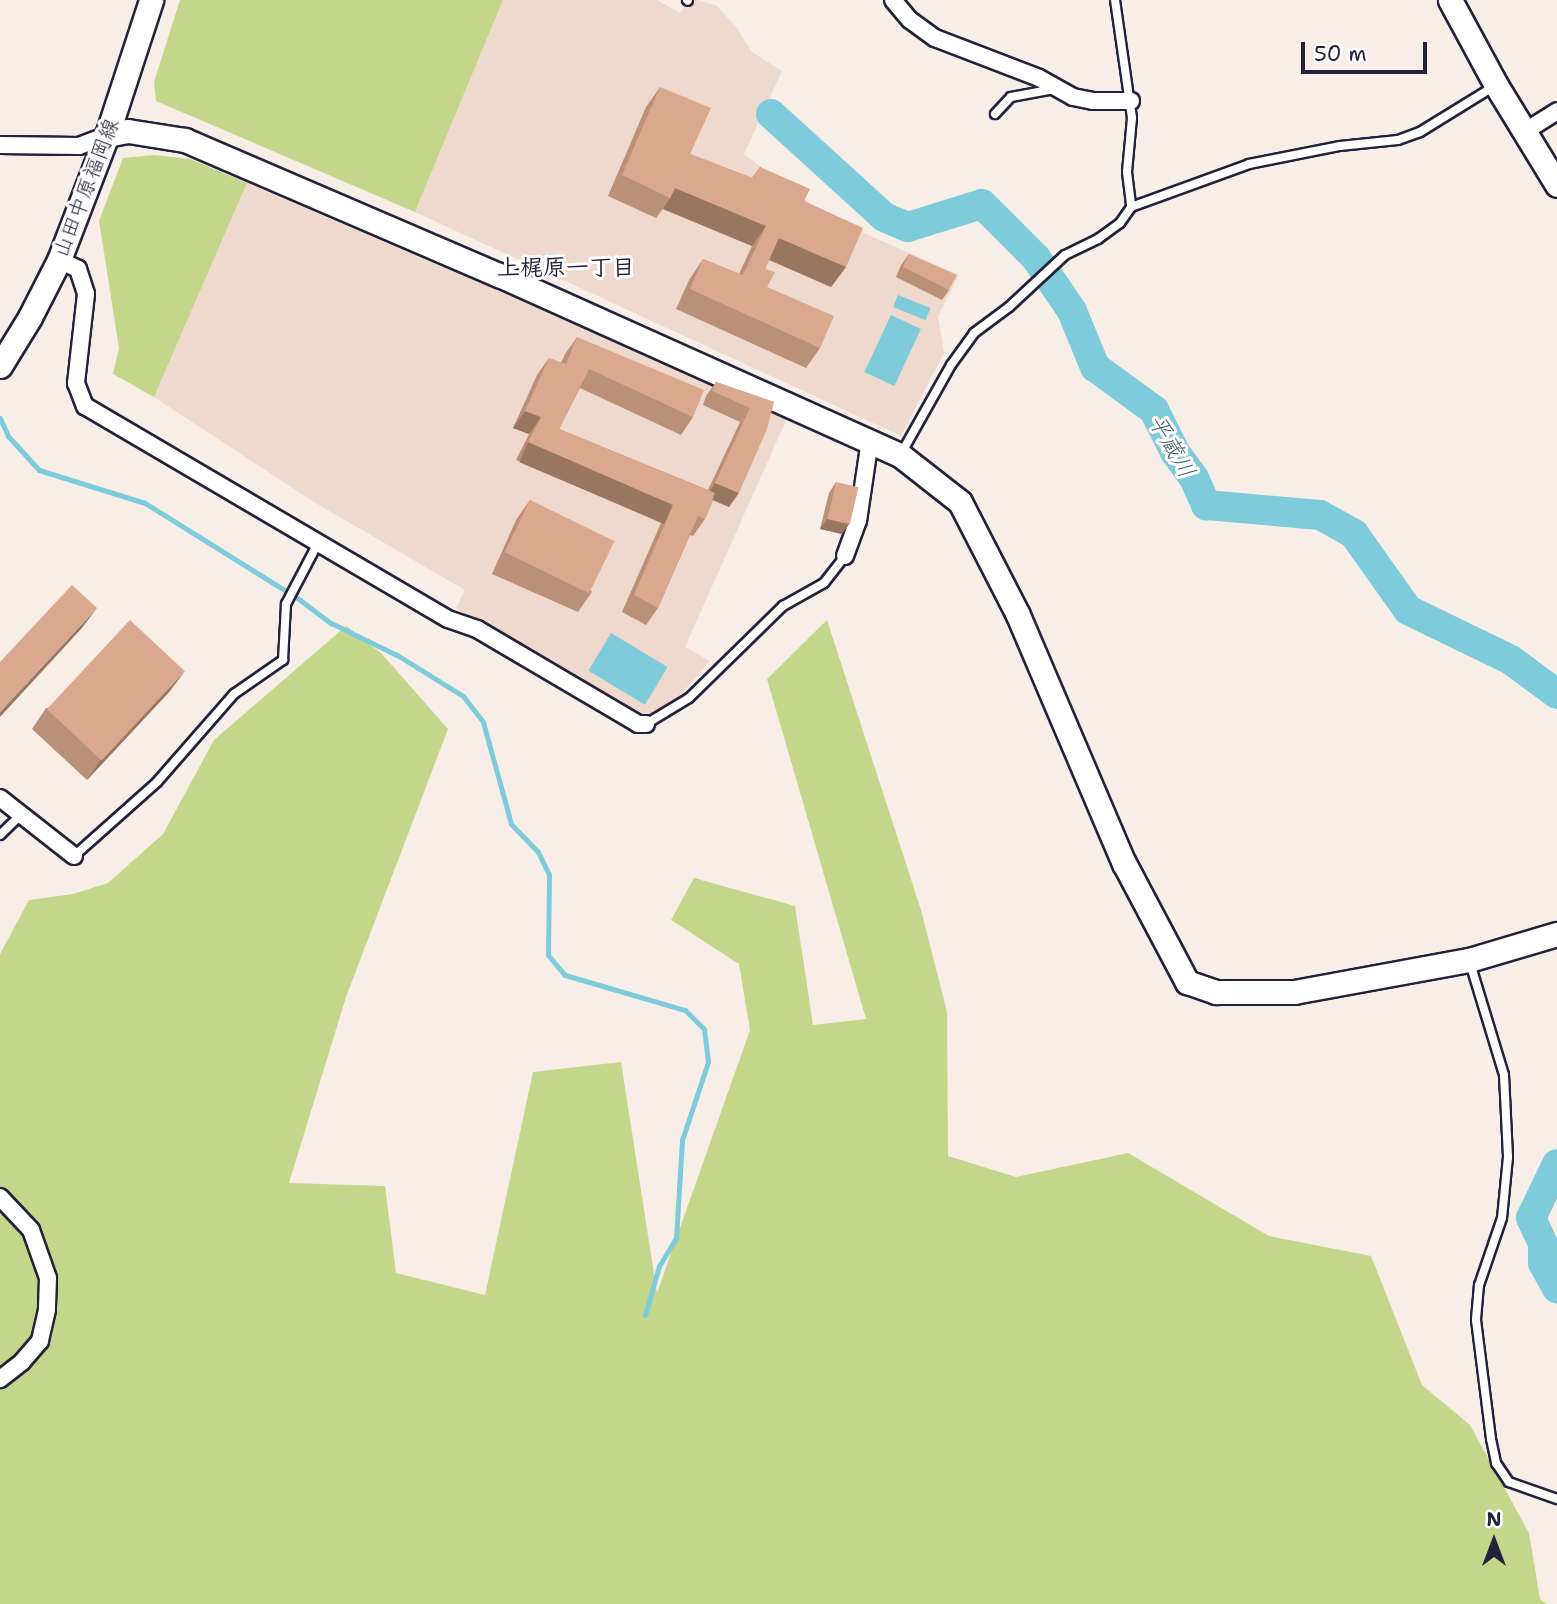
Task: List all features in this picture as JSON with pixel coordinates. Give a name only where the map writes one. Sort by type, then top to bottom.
[{"type":"street","name":"山田中原福岡線","points":[[0,366],[59,260],[107,135],[151,0]]},
{"type":"street","points":[[893,0],[911,20],[935,38],[1060,88],[1073,97],[1093,101],[1130,101]]},
{"type":"street","points":[[1450,0],[1496,85],[1557,185]]},
{"type":"street","points":[[1524,132],[1557,111]]},
{"type":"street","points":[[0,145],[79,146],[107,135],[128,131],[185,141],[298,186],[900,454],[960,502],[1017,615],[1124,863],[1187,982],[1216,992],[1294,992],[1469,960],[1557,933]]},
{"type":"street","points":[[59,260],[78,269],[86,294],[76,383],[85,406],[448,620],[477,629],[638,724],[646,724]]},
{"type":"street","points":[[845,556],[858,522],[870,440]]},
{"type":"street","points":[[0,798],[74,856]]},
{"type":"street","points":[[0,1197],[31,1230],[48,1278],[47,1310],[40,1341],[22,1362],[0,1379]]},
{"type":"lane","points":[[1115,0],[1130,101],[1127,172],[1131,207]]},
{"type":"lane","points":[[900,454],[951,365],[974,333],[1009,307],[1065,256],[1120,223],[1131,207],[1249,164],[1339,146],[1398,140],[1420,132],[1496,85]]},
{"type":"lane","points":[[995,114],[1011,97],[1060,88]]},
{"type":"lane","points":[[74,856],[157,782],[234,694],[283,660],[286,604],[317,544]]},
{"type":"lane","points":[[646,724],[689,698],[783,606],[824,583],[845,556]]},
{"type":"lane","points":[[0,835],[22,814]]},
{"type":"lane","points":[[1469,960],[1504,1075],[1508,1157],[1502,1218],[1479,1285],[1476,1320],[1490,1439],[1496,1463],[1509,1482],[1557,1499]]},
{"type":"shaded area","points":[[503,0],[657,0],[680,13],[689,0],[698,0],[717,6],[736,27],[752,52],[782,71],[744,154],[830,218],[959,275],[938,316],[944,353],[901,436],[415,212]]},
{"type":"shaded area","points":[[247,183],[788,416],[685,647],[710,661],[677,699],[655,714],[641,719],[456,608],[465,590],[314,502],[154,397]]},
{"type":"green space","points":[[180,0],[503,0],[415,212],[156,101],[154,82]]},
{"type":"green space","points":[[154,155],[190,159],[247,183],[154,397],[113,374],[119,348],[99,221],[123,158]]},
{"type":"green space","points":[[827,620],[921,910],[947,1012],[948,1156],[1016,1177],[1128,1153],[1269,1236],[1371,1256],[1422,1385],[1470,1425],[1529,1533],[1540,1599],[1547,1604],[0,1604],[0,954],[29,900],[73,894],[108,883],[163,834],[214,740],[346,626],[382,654],[448,729],[346,997],[289,1183],[385,1186],[396,1273],[485,1295],[533,1072],[621,1062],[657,1293],[750,1030],[739,964],[671,920],[694,878],[795,906],[813,1025],[866,1019],[767,679]]},
{"type":"water","points":[[898,295],[930,308],[926,320],[893,307]]},
{"type":"water","points":[[891,315],[921,329],[894,386],[864,372]]},
{"type":"water","points":[[611,633],[668,667],[645,705],[588,671]]},
{"type":"building","points":[[660,87],[711,108],[690,154],[753,178],[760,167],[810,189],[804,201],[863,228],[846,267],[779,238],[765,269],[775,272],[767,287],[834,316],[820,348],[690,289],[703,259],[743,275],[766,226],[675,188],[670,198],[622,175]]},
{"type":"building","points":[[909,254],[957,275],[949,290],[903,267]]},
{"type":"building","points":[[577,337],[704,390],[693,417],[589,369],[559,429],[715,493],[705,519],[698,516],[658,608],[634,595],[673,505],[528,442],[541,417],[525,411],[549,358],[566,364]]},
{"type":"building","points":[[716,382],[774,402],[767,429],[739,493],[715,483],[750,408],[712,391]]},
{"type":"building","points":[[836,482],[858,487],[850,524],[827,519]]},
{"type":"building","points":[[530,500],[614,541],[589,593],[505,552]]},
{"type":"building","points":[[72,585],[97,608],[0,712],[0,662]]},
{"type":"building","points":[[130,620],[185,671],[102,760],[47,709]]},
{"type":"waterway","name":"平蔵川","points":[[771,114],[884,217],[908,227],[982,204],[1036,258],[1072,311],[1095,367],[1154,410],[1175,452],[1194,478],[1206,505],[1320,515],[1354,534],[1408,610],[1511,660],[1557,694]]},
{"type":"waterway","points":[[0,418],[8,436],[39,470],[145,503],[300,600],[331,623],[397,655],[463,696],[483,722],[511,824],[538,852],[549,875],[548,955],[565,975],[685,1010],[704,1029],[708,1062],[682,1140],[676,1238],[659,1266],[645,1315]]},
{"type":"waterway","name":"平蔵川","points":[[1557,1164],[1531,1218],[1543,1244],[1543,1263],[1557,1288]]},
{"type":"district","name":"上梶原一丁目","points":[[566,267]]}]
